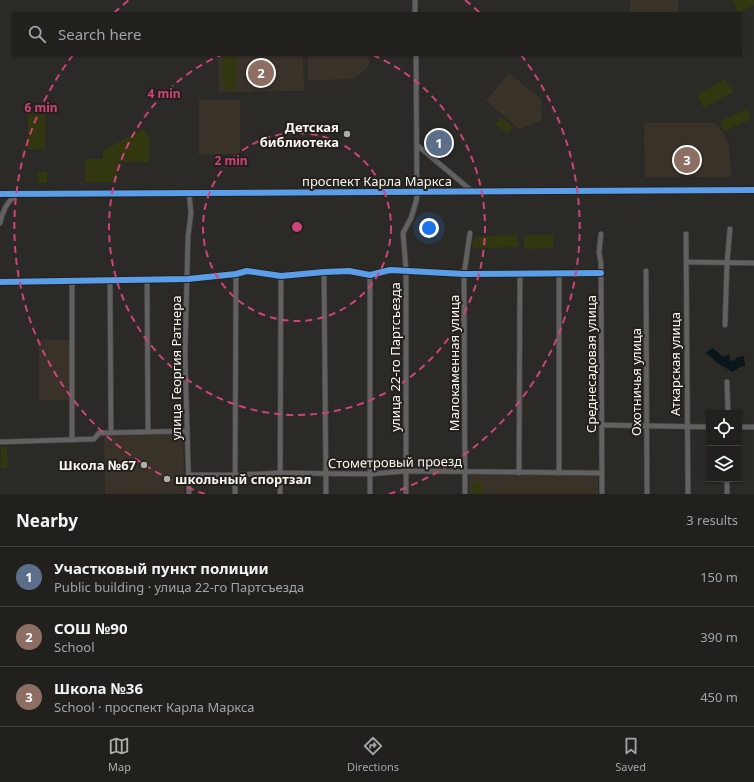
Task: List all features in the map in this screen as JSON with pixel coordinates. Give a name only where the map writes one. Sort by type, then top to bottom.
[{"type":"street","points":[[415,0],[415,12]]},
{"type":"street","name":"улица 22-го Партсъезда","points":[[406,494],[406,270],[403,233],[416,202],[417,192],[416,56]]},
{"type":"street","points":[[416,145],[473,192]]},
{"type":"street","name":"проспект Карла Маркса","points":[[0,194],[754,190]]},
{"type":"street","name":"улица Георгия Ратнера","points":[[189,193],[190,213],[188,237],[186,354],[189,494]]},
{"type":"street","points":[[0,223],[8,202],[18,194]]},
{"type":"street","points":[[725,325],[727,263],[730,229]]},
{"type":"street","name":"Малокаменная улица","points":[[465,494],[464,274],[470,233]]},
{"type":"street","name":"Среднесадовая улица","points":[[601,234],[599,252],[601,264],[602,494]]},
{"type":"street","name":"Аткарская улица","points":[[686,234],[686,427],[688,494]]},
{"type":"street","points":[[686,262],[754,263]]},
{"type":"street","points":[[0,282],[188,279],[236,274],[247,271],[281,276],[349,271],[370,275],[390,270],[464,274],[601,273]]},
{"type":"street","name":"Охотничья улица","points":[[646,271],[647,494]]},
{"type":"street","points":[[324,272],[326,494]]},
{"type":"street","points":[[559,273],[559,473]]},
{"type":"street","points":[[235,494],[236,274]]},
{"type":"street","points":[[520,274],[520,473]]},
{"type":"street","points":[[370,275],[370,494]]},
{"type":"street","points":[[280,494],[281,276]]},
{"type":"street","points":[[147,279],[148,432]]},
{"type":"street","points":[[110,280],[111,432]]},
{"type":"street","points":[[72,281],[72,440]]},
{"type":"street","points":[[728,382],[728,410]]},
{"type":"street","points":[[602,425],[706,427]]},
{"type":"street","points":[[742,427],[754,427]]},
{"type":"street","points":[[0,442],[94,439],[99,433],[111,432],[187,431]]},
{"type":"street","name":"Стометровый проезд","points":[[188,475],[235,476],[280,473],[370,474],[407,471],[602,473]]},
{"type":"street","points":[[727,482],[727,494]]},
{"type":"shaded area","points":[[630,0],[678,0],[678,12],[630,12]]},
{"type":"shaded area","points":[[218,56],[303,56],[304,91],[219,92]]},
{"type":"shaded area","points":[[308,56],[369,56],[369,66],[354,79],[308,80]]},
{"type":"shaded area","points":[[509,73],[541,99],[542,121],[519,129],[486,101]]},
{"type":"shaded area","points":[[199,100],[240,100],[240,154],[199,155]]},
{"type":"shaded area","points":[[644,123],[715,123],[723,132],[729,144],[731,177],[645,177]]},
{"type":"shaded area","points":[[39,340],[70,340],[70,400],[39,400]]},
{"type":"shaded area","points":[[713,348],[723,357],[729,354],[730,360],[734,361],[737,357],[744,356],[745,366],[740,367],[733,372],[717,363],[705,353]]},
{"type":"shaded area","name":"Школа №67","points":[[183,434],[184,494],[105,494],[104,436]]},
{"type":"shaded area","points":[[469,475],[598,475],[598,494],[469,494]]},
{"type":"green space","points":[[732,0],[754,0],[754,5],[738,12]]},
{"type":"green space","points":[[224,56],[234,56],[236,59],[236,86],[232,90],[228,91],[223,86],[222,59]]},
{"type":"green space","points":[[725,79],[733,92],[704,108],[697,95]]},
{"type":"green space","points":[[747,109],[751,119],[724,131],[720,121]]},
{"type":"green space","points":[[45,113],[45,133],[28,133],[28,114]]},
{"type":"green space","points":[[501,117],[513,127],[507,134],[495,124]]},
{"type":"green space","points":[[143,129],[150,139],[149,162],[118,162],[117,182],[85,182],[85,159],[103,159],[103,151]]},
{"type":"green space","points":[[28,134],[45,134],[45,149],[28,149]]},
{"type":"green space","points":[[38,172],[47,172],[47,183],[38,183]]},
{"type":"green space","points":[[518,235],[517,241],[519,247],[473,248],[472,243],[476,236]]},
{"type":"green space","points":[[525,235],[551,235],[553,236],[553,248],[524,249]]},
{"type":"green space","points":[[1,447],[7,447],[8,468],[1,468]]},
{"type":"green space","points":[[472,482],[482,482],[483,494],[473,494]]},
{"type":"cycle path","points":[[0,194],[754,190]]},
{"type":"cycle path","points":[[0,282],[188,279],[236,274],[247,271],[281,276],[349,271],[370,275],[390,270],[464,274],[601,273]]},
{"type":"place","name":"СОШ №90","points":[[261,73]]},
{"type":"place","name":"Детская библиотека","points":[[347,134]]},
{"type":"place","name":"Участковый пункт полиции","points":[[439,143]]},
{"type":"place","name":"Школа №36","points":[[687,160]]},
{"type":"place","name":"Школа №67","points":[[144,465]]},
{"type":"place","name":"школьный спортзал","points":[[167,479]]}]
